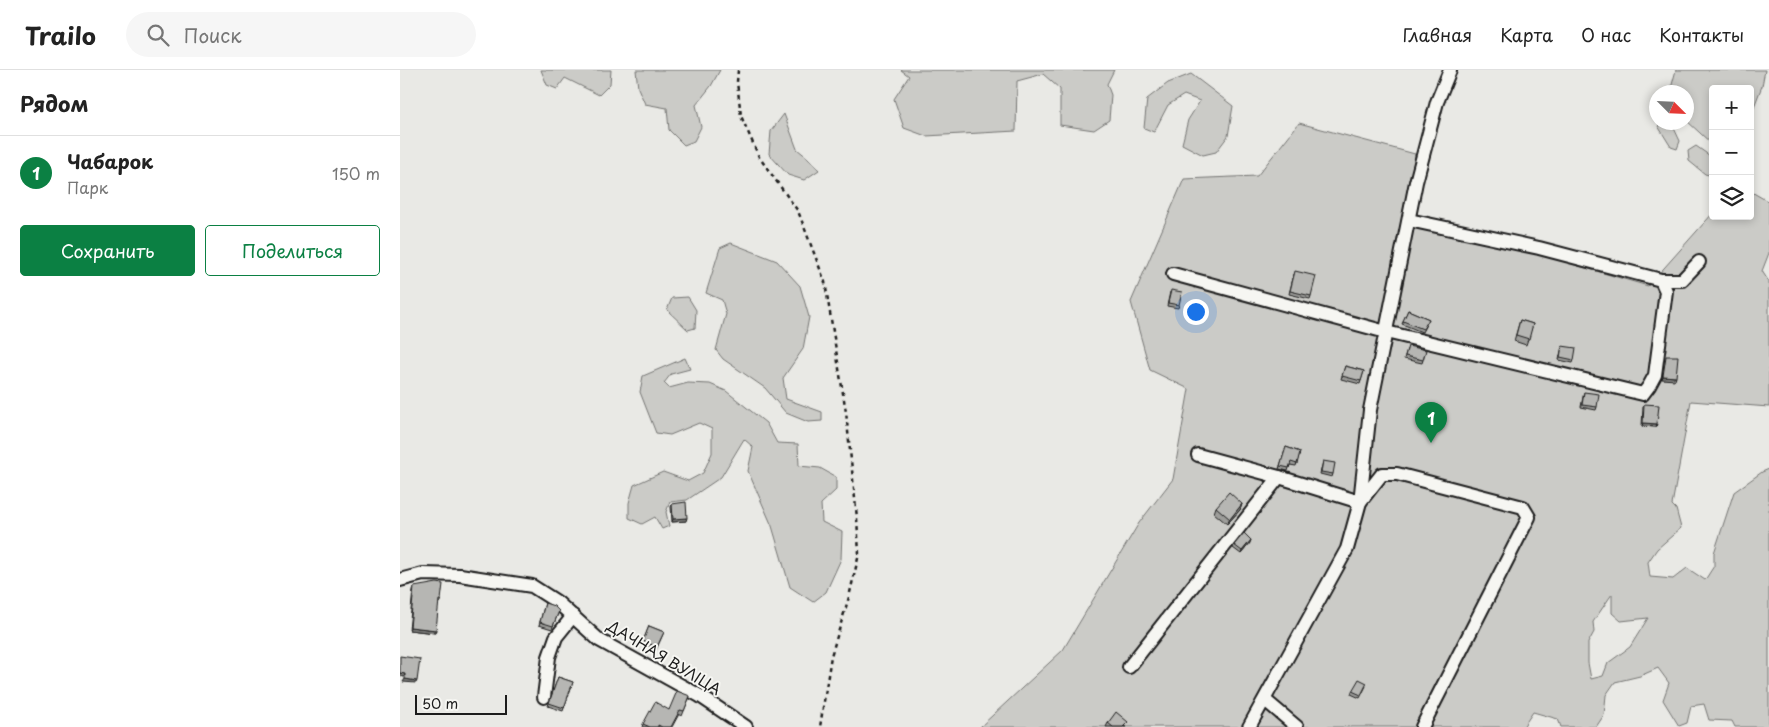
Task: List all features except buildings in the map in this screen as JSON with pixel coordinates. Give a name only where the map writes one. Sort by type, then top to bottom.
[{"type":"street","points":[[1250,727],[1347,549],[1360,502],[1370,410],[1416,182],[1437,102],[1450,70]]},
{"type":"street","points":[[1409,220],[1539,248],[1661,280],[1682,280],[1699,262]]},
{"type":"street","points":[[1172,274],[1386,332],[1642,394],[1650,386],[1655,374],[1666,292],[1661,280]]},
{"type":"street","points":[[1198,455],[1360,502]]},
{"type":"street","points":[[1360,502],[1382,474],[1397,474],[1523,507],[1529,517],[1422,727]]},
{"type":"street","points":[[1129,667],[1279,477]]},
{"type":"street","name":"ДАЧНАЯ ВУЛІЦА","points":[[400,580],[423,574],[460,575],[532,586],[557,602],[599,640],[700,696],[746,727]]},
{"type":"street","points":[[544,697],[549,657],[556,638],[573,616]]},
{"type":"street","points":[[1266,700],[1297,727]]},
{"type":"path","points":[[738,70],[737,82],[741,116],[759,158],[798,210],[825,282],[846,412],[859,554],[849,597],[831,656],[820,727]]},
{"type":"shaded area","points":[[541,70],[611,70],[610,84],[599,95],[565,78],[557,89],[547,85]]},
{"type":"shaded area","points":[[636,70],[720,70],[711,86],[696,105],[701,127],[694,141],[684,145],[669,130],[667,108],[645,104],[638,88]]},
{"type":"shaded area","points":[[901,70],[1114,70],[1107,84],[1111,95],[1109,120],[1094,130],[1060,125],[1060,89],[1043,74],[1017,81],[1016,131],[926,136],[904,128],[894,99],[909,76]]},
{"type":"shaded area","points":[[1676,70],[1765,70],[1762,86],[1754,107],[1754,85],[1709,85],[1709,141],[1694,127],[1694,85],[1672,85]]},
{"type":"shaded area","points":[[1191,74],[1233,106],[1228,136],[1216,152],[1203,155],[1182,144],[1188,120],[1200,101],[1184,95],[1168,105],[1154,132],[1144,128],[1147,99],[1168,83]]},
{"type":"shaded area","points":[[784,114],[797,149],[819,170],[804,180],[788,175],[769,154],[771,131]]},
{"type":"shaded area","points":[[1299,123],[1415,154],[1407,226],[1534,253],[1648,286],[1709,217],[1709,220],[1754,220],[1754,193],[1769,202],[1769,253],[1762,271],[1769,282],[1769,407],[1691,401],[1672,505],[1676,509],[1681,528],[1657,549],[1648,562],[1650,577],[1673,579],[1687,568],[1705,580],[1714,566],[1714,553],[1734,492],[1769,469],[1769,727],[1735,727],[1732,721],[1709,720],[1704,704],[1691,706],[1687,723],[1679,726],[1663,700],[1669,683],[1658,668],[1640,676],[1615,682],[1606,695],[1604,715],[1596,727],[1561,727],[1558,719],[1533,712],[1523,727],[980,727],[1063,650],[1139,523],[1173,479],[1189,389],[1150,370],[1131,302],[1184,179],[1257,176]],"holes":[[[1612,594],[1612,613],[1621,621],[1648,618],[1630,647],[1608,663],[1603,676],[1591,679],[1588,663],[1588,643],[1594,632],[1593,622]]]},
{"type":"shaded area","points":[[1660,130],[1675,130],[1680,141],[1677,149],[1671,147]]},
{"type":"shaded area","points":[[1696,146],[1709,155],[1709,175],[1689,161],[1688,151]]},
{"type":"shaded area","points":[[731,243],[777,261],[800,286],[809,317],[803,349],[783,378],[786,399],[822,412],[822,421],[808,422],[786,413],[765,388],[723,359],[716,350],[726,314],[722,300],[706,293],[720,248]]},
{"type":"shaded area","points":[[688,297],[696,310],[695,328],[688,330],[667,310],[672,298]]},
{"type":"shaded area","points":[[685,358],[690,369],[671,374],[664,383],[669,388],[688,383],[710,384],[726,391],[766,423],[777,443],[798,444],[799,466],[820,468],[836,477],[836,490],[821,504],[822,522],[842,532],[841,559],[826,592],[813,602],[790,587],[772,526],[748,471],[753,447],[744,439],[721,477],[687,500],[670,502],[666,512],[669,526],[662,529],[655,517],[642,524],[629,518],[629,503],[634,485],[663,472],[688,481],[703,473],[712,453],[712,429],[699,423],[670,435],[656,433],[640,392],[643,376]]},
{"type":"place","name":"Чабарок","points":[[1431,443]]}]
